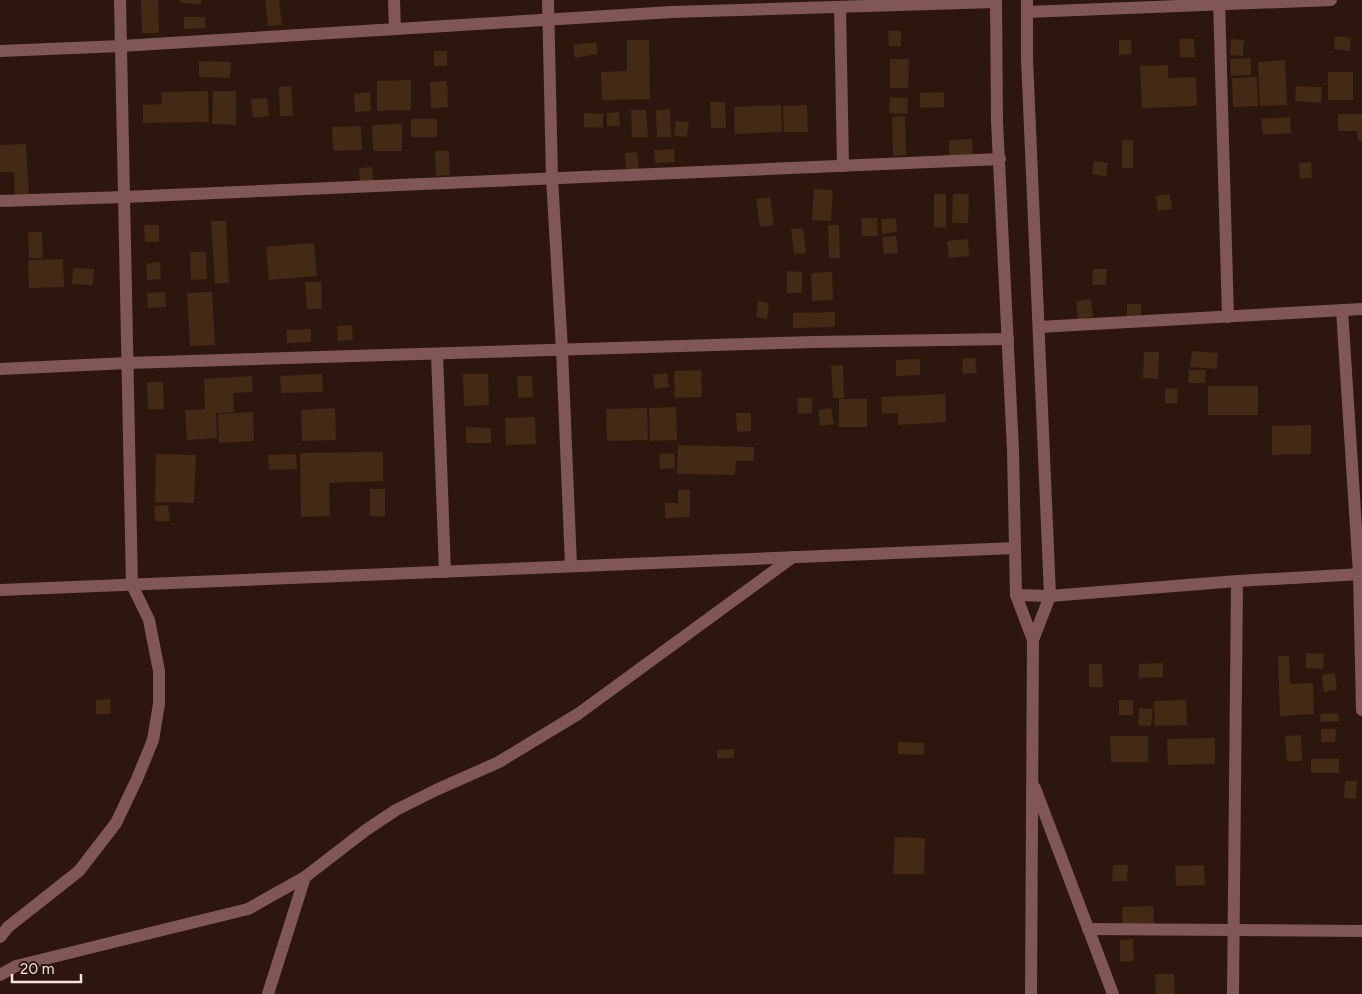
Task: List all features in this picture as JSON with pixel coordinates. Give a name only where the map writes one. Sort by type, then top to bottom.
[{"type":"street","points":[[0,937],[8,927],[79,870],[116,823],[138,779],[153,740],[159,704],[159,671],[149,620],[132,585],[120,0]]},
{"type":"street","points":[[394,0],[395,29]]},
{"type":"street","points":[[548,0],[552,178],[562,350],[571,566]]},
{"type":"street","points":[[1031,994],[1033,640],[1050,596],[1027,6],[1331,0]]},
{"type":"street","points":[[0,51],[121,46],[672,12],[996,1],[998,120],[1008,339],[1016,595],[1033,640]]},
{"type":"street","points":[[1219,3],[1228,317]]},
{"type":"street","points":[[840,7],[843,166]]},
{"type":"street","points":[[0,201],[124,198],[1000,159]]},
{"type":"street","points":[[1039,327],[1362,309]]},
{"type":"street","points":[[1342,310],[1360,574],[1362,710]]},
{"type":"street","points":[[0,369],[127,363],[814,342],[1008,339]]},
{"type":"street","points":[[437,354],[444,572]]},
{"type":"street","points":[[0,590],[1015,548]]},
{"type":"street","points":[[0,975],[16,966],[248,909],[305,877],[366,830],[396,810],[499,762],[578,714],[793,557]]},
{"type":"street","points":[[1016,595],[1050,596],[1237,581],[1360,574]]},
{"type":"street","points":[[1232,994],[1237,581]]},
{"type":"street","points":[[1032,781],[1112,994]]},
{"type":"street","points":[[268,994],[305,877]]},
{"type":"street","points":[[1088,929],[1362,931]]},
{"type":"building","points":[[141,0],[158,0],[159,33],[142,33]]},
{"type":"building","points":[[180,0],[201,0],[201,4],[180,3]]},
{"type":"building","points":[[265,0],[279,0],[282,25],[268,26]]},
{"type":"building","points":[[184,17],[205,17],[206,28],[184,29]]},
{"type":"building","points":[[888,31],[901,31],[901,46],[889,46]]},
{"type":"building","points":[[1335,36],[1351,38],[1350,51],[1334,49]]},
{"type":"building","points":[[1179,39],[1194,39],[1195,57],[1180,57]]},
{"type":"building","points":[[1231,39],[1244,40],[1243,56],[1230,55]]},
{"type":"building","points":[[627,40],[649,40],[650,99],[602,100],[601,72],[627,71]]},
{"type":"building","points":[[1119,40],[1131,40],[1132,54],[1119,55]]},
{"type":"building","points":[[596,42],[598,54],[575,58],[573,45]]},
{"type":"building","points":[[434,51],[447,51],[447,66],[434,66]]},
{"type":"building","points":[[1251,58],[1251,75],[1231,76],[1230,59]]},
{"type":"building","points":[[890,59],[909,59],[908,88],[890,88]]},
{"type":"building","points":[[1285,60],[1287,105],[1260,106],[1258,62]]},
{"type":"building","points":[[199,61],[231,62],[230,78],[199,77]]},
{"type":"building","points":[[1168,65],[1168,78],[1196,77],[1197,106],[1142,108],[1140,66]]},
{"type":"building","points":[[1328,72],[1353,72],[1353,100],[1328,100]]},
{"type":"building","points":[[1257,77],[1258,106],[1233,107],[1232,78]]},
{"type":"building","points":[[411,80],[411,110],[377,111],[377,81]]},
{"type":"building","points":[[447,81],[448,107],[431,108],[430,82]]},
{"type":"building","points":[[291,86],[293,116],[280,116],[279,87]]},
{"type":"building","points":[[1296,86],[1322,87],[1321,103],[1295,101]]},
{"type":"building","points":[[208,91],[209,122],[143,123],[143,105],[162,104],[161,92]]},
{"type":"building","points":[[213,91],[236,91],[236,125],[212,124]]},
{"type":"building","points":[[370,92],[371,111],[355,112],[354,94]]},
{"type":"building","points":[[944,92],[944,107],[920,108],[920,93]]},
{"type":"building","points":[[890,97],[908,98],[907,114],[889,113]]},
{"type":"building","points":[[267,98],[269,116],[253,118],[251,99]]},
{"type":"building","points":[[710,102],[725,102],[726,128],[711,128]]},
{"type":"building","points":[[781,105],[782,132],[735,134],[734,107]]},
{"type":"building","points":[[807,105],[808,132],[784,132],[783,106]]},
{"type":"building","points":[[670,109],[671,137],[657,137],[656,110]]},
{"type":"building","points":[[631,110],[646,110],[648,137],[632,137]]},
{"type":"building","points":[[619,112],[620,126],[607,126],[607,113]]},
{"type":"building","points":[[584,113],[603,114],[603,128],[584,127]]},
{"type":"building","points":[[1338,114],[1362,114],[1362,141],[1358,141],[1357,131],[1338,131]]},
{"type":"building","points":[[905,116],[906,155],[893,156],[892,117]]},
{"type":"building","points":[[1290,117],[1291,133],[1263,135],[1261,119]]},
{"type":"building","points":[[411,119],[437,119],[437,137],[411,137]]},
{"type":"building","points":[[676,121],[689,122],[687,137],[674,136]]},
{"type":"building","points":[[402,124],[402,151],[373,151],[372,125]]},
{"type":"building","points":[[361,126],[362,150],[333,151],[332,127]]},
{"type":"building","points":[[972,139],[973,165],[949,165],[949,140]]},
{"type":"building","points":[[1122,140],[1133,140],[1133,168],[1122,168]]},
{"type":"building","points":[[26,144],[29,199],[15,199],[14,172],[0,172],[0,145]]},
{"type":"building","points":[[674,149],[675,162],[655,163],[654,150]]},
{"type":"building","points":[[435,151],[449,151],[450,175],[436,176]]},
{"type":"building","points":[[637,152],[639,169],[626,169],[625,153]]},
{"type":"building","points":[[1094,161],[1108,163],[1106,177],[1092,174]]},
{"type":"building","points":[[1311,162],[1312,178],[1300,179],[1299,163]]},
{"type":"building","points":[[372,167],[373,182],[360,182],[359,168]]},
{"type":"building","points":[[814,189],[833,190],[831,221],[812,220]]},
{"type":"building","points":[[934,194],[946,194],[946,228],[934,227]]},
{"type":"building","points":[[953,194],[969,194],[968,223],[952,223]]},
{"type":"building","points":[[1170,194],[1172,209],[1158,211],[1156,196]]},
{"type":"building","points":[[770,197],[774,225],[760,227],[756,199]]},
{"type":"building","points":[[861,218],[877,218],[878,236],[862,236]]},
{"type":"building","points":[[896,218],[897,232],[882,234],[881,219]]},
{"type":"building","points":[[211,221],[226,221],[229,283],[215,284]]},
{"type":"building","points":[[144,225],[159,225],[159,242],[145,242]]},
{"type":"building","points":[[828,225],[839,225],[840,258],[829,258]]},
{"type":"building","points":[[803,228],[806,253],[794,254],[791,229]]},
{"type":"building","points":[[28,232],[42,232],[43,258],[29,258]]},
{"type":"building","points":[[896,236],[898,253],[884,254],[882,237]]},
{"type":"building","points":[[968,239],[969,256],[949,258],[947,241]]},
{"type":"building","points":[[314,243],[317,276],[269,280],[266,247]]},
{"type":"building","points":[[190,252],[206,252],[207,279],[191,280]]},
{"type":"building","points":[[63,259],[64,287],[29,288],[28,260]]},
{"type":"building","points":[[160,262],[161,279],[147,280],[146,264]]},
{"type":"building","points":[[73,268],[94,269],[93,285],[72,284]]},
{"type":"building","points":[[1093,269],[1107,269],[1106,285],[1092,285]]},
{"type":"building","points":[[787,271],[802,272],[802,293],[787,293]]},
{"type":"building","points":[[832,272],[833,300],[812,301],[811,273]]},
{"type":"building","points":[[305,282],[321,282],[322,309],[307,309]]},
{"type":"building","points":[[165,292],[166,307],[148,308],[147,293]]},
{"type":"building","points":[[212,292],[215,345],[190,346],[187,293]]},
{"type":"building","points":[[1091,299],[1093,317],[1078,319],[1076,301]]},
{"type":"building","points":[[758,301],[769,303],[767,319],[756,317]]},
{"type":"building","points":[[1127,304],[1141,304],[1141,318],[1127,318]]},
{"type":"building","points":[[835,312],[835,327],[793,328],[793,313]]},
{"type":"building","points":[[352,325],[353,340],[338,341],[337,326]]},
{"type":"building","points":[[311,329],[311,342],[287,343],[287,330]]},
{"type":"building","points":[[1192,351],[1218,353],[1217,369],[1190,367]]},
{"type":"building","points":[[1144,352],[1159,352],[1158,379],[1143,378]]},
{"type":"building","points":[[975,358],[977,373],[963,374],[962,359]]},
{"type":"building","points":[[920,359],[920,375],[896,376],[896,360]]},
{"type":"building","points":[[843,365],[844,398],[833,398],[831,366]]},
{"type":"building","points":[[701,370],[702,397],[675,398],[674,371]]},
{"type":"building","points":[[1189,370],[1206,370],[1205,383],[1188,383]]},
{"type":"building","points":[[667,373],[669,387],[655,389],[653,375]]},
{"type":"building","points":[[322,374],[323,392],[281,393],[280,376]]},
{"type":"building","points":[[463,374],[488,374],[489,405],[464,406]]},
{"type":"building","points":[[252,376],[253,392],[233,393],[234,412],[216,413],[217,438],[187,440],[185,410],[205,409],[204,379]]},
{"type":"building","points":[[517,376],[532,376],[533,397],[518,398]]},
{"type":"building","points":[[147,382],[163,382],[164,409],[148,409]]},
{"type":"building","points":[[1208,386],[1258,386],[1258,415],[1208,415]]},
{"type":"building","points":[[1165,388],[1178,389],[1177,404],[1165,403]]},
{"type":"building","points":[[945,394],[946,422],[898,425],[898,413],[882,414],[881,397]]},
{"type":"building","points":[[797,398],[812,398],[812,413],[798,414]]},
{"type":"building","points":[[839,399],[867,399],[867,427],[839,427]]},
{"type":"building","points":[[676,407],[677,440],[650,441],[649,408]]},
{"type":"building","points":[[335,408],[336,440],[302,441],[301,410]]},
{"type":"building","points":[[647,408],[648,440],[607,441],[606,409]]},
{"type":"building","points":[[831,408],[834,424],[820,426],[818,410]]},
{"type":"building","points":[[253,412],[254,441],[219,443],[218,414]]},
{"type":"building","points":[[736,413],[751,413],[751,431],[737,432]]},
{"type":"building","points":[[535,417],[536,444],[506,445],[505,418]]},
{"type":"building","points":[[1311,425],[1311,454],[1272,455],[1272,426]]},
{"type":"building","points":[[466,427],[491,428],[491,443],[466,443]]},
{"type":"building","points":[[678,445],[754,447],[754,461],[736,461],[735,475],[677,474]]},
{"type":"building","points":[[383,452],[383,481],[329,483],[330,516],[301,517],[300,453]]},
{"type":"building","points":[[674,453],[675,468],[660,469],[659,454]]},
{"type":"building","points":[[156,454],[196,455],[194,503],[155,502]]},
{"type":"building","points":[[296,454],[297,469],[269,470],[268,455]]},
{"type":"building","points":[[370,489],[385,489],[385,517],[370,516]]},
{"type":"building","points":[[690,489],[690,517],[665,518],[665,503],[678,503],[678,490]]},
{"type":"building","points":[[168,505],[170,521],[155,521],[154,506]]},
{"type":"building","points":[[1306,653],[1324,654],[1323,669],[1306,668]]},
{"type":"building","points":[[1278,656],[1289,656],[1290,684],[1313,683],[1314,714],[1280,716]]},
{"type":"building","points":[[1163,663],[1163,677],[1139,678],[1139,664]]},
{"type":"building","points":[[1089,664],[1102,664],[1103,687],[1089,687]]},
{"type":"building","points":[[1335,673],[1337,690],[1324,692],[1322,675]]},
{"type":"building","points":[[110,699],[111,714],[96,714],[96,700]]},
{"type":"building","points":[[1119,700],[1133,700],[1133,715],[1119,715]]},
{"type":"building","points":[[1186,700],[1187,725],[1155,726],[1154,701]]},
{"type":"building","points":[[1140,708],[1153,709],[1151,726],[1138,725]]},
{"type":"building","points":[[1338,713],[1339,721],[1321,722],[1320,714]]},
{"type":"building","points":[[1321,729],[1336,729],[1335,742],[1321,742]]},
{"type":"building","points":[[1301,735],[1302,761],[1287,761],[1285,736]]},
{"type":"building","points":[[1110,736],[1148,736],[1148,762],[1111,762]]},
{"type":"building","points":[[1215,738],[1215,764],[1168,765],[1167,739]]},
{"type":"building","points":[[898,742],[924,743],[924,755],[898,754]]},
{"type":"building","points":[[734,749],[734,758],[717,759],[717,750]]},
{"type":"building","points":[[1311,759],[1339,759],[1339,773],[1311,773]]},
{"type":"building","points":[[1345,781],[1357,781],[1356,799],[1344,798]]},
{"type":"building","points":[[895,837],[925,838],[924,874],[893,874]]},
{"type":"building","points":[[1113,865],[1128,865],[1127,881],[1112,881]]},
{"type":"building","points":[[1204,865],[1205,885],[1176,886],[1175,866]]},
{"type":"building","points":[[1153,906],[1154,931],[1123,932],[1122,907]]},
{"type":"building","points":[[1133,939],[1134,961],[1120,962],[1120,940]]},
{"type":"building","points":[[1155,974],[1174,974],[1175,994],[1156,994]]}]
